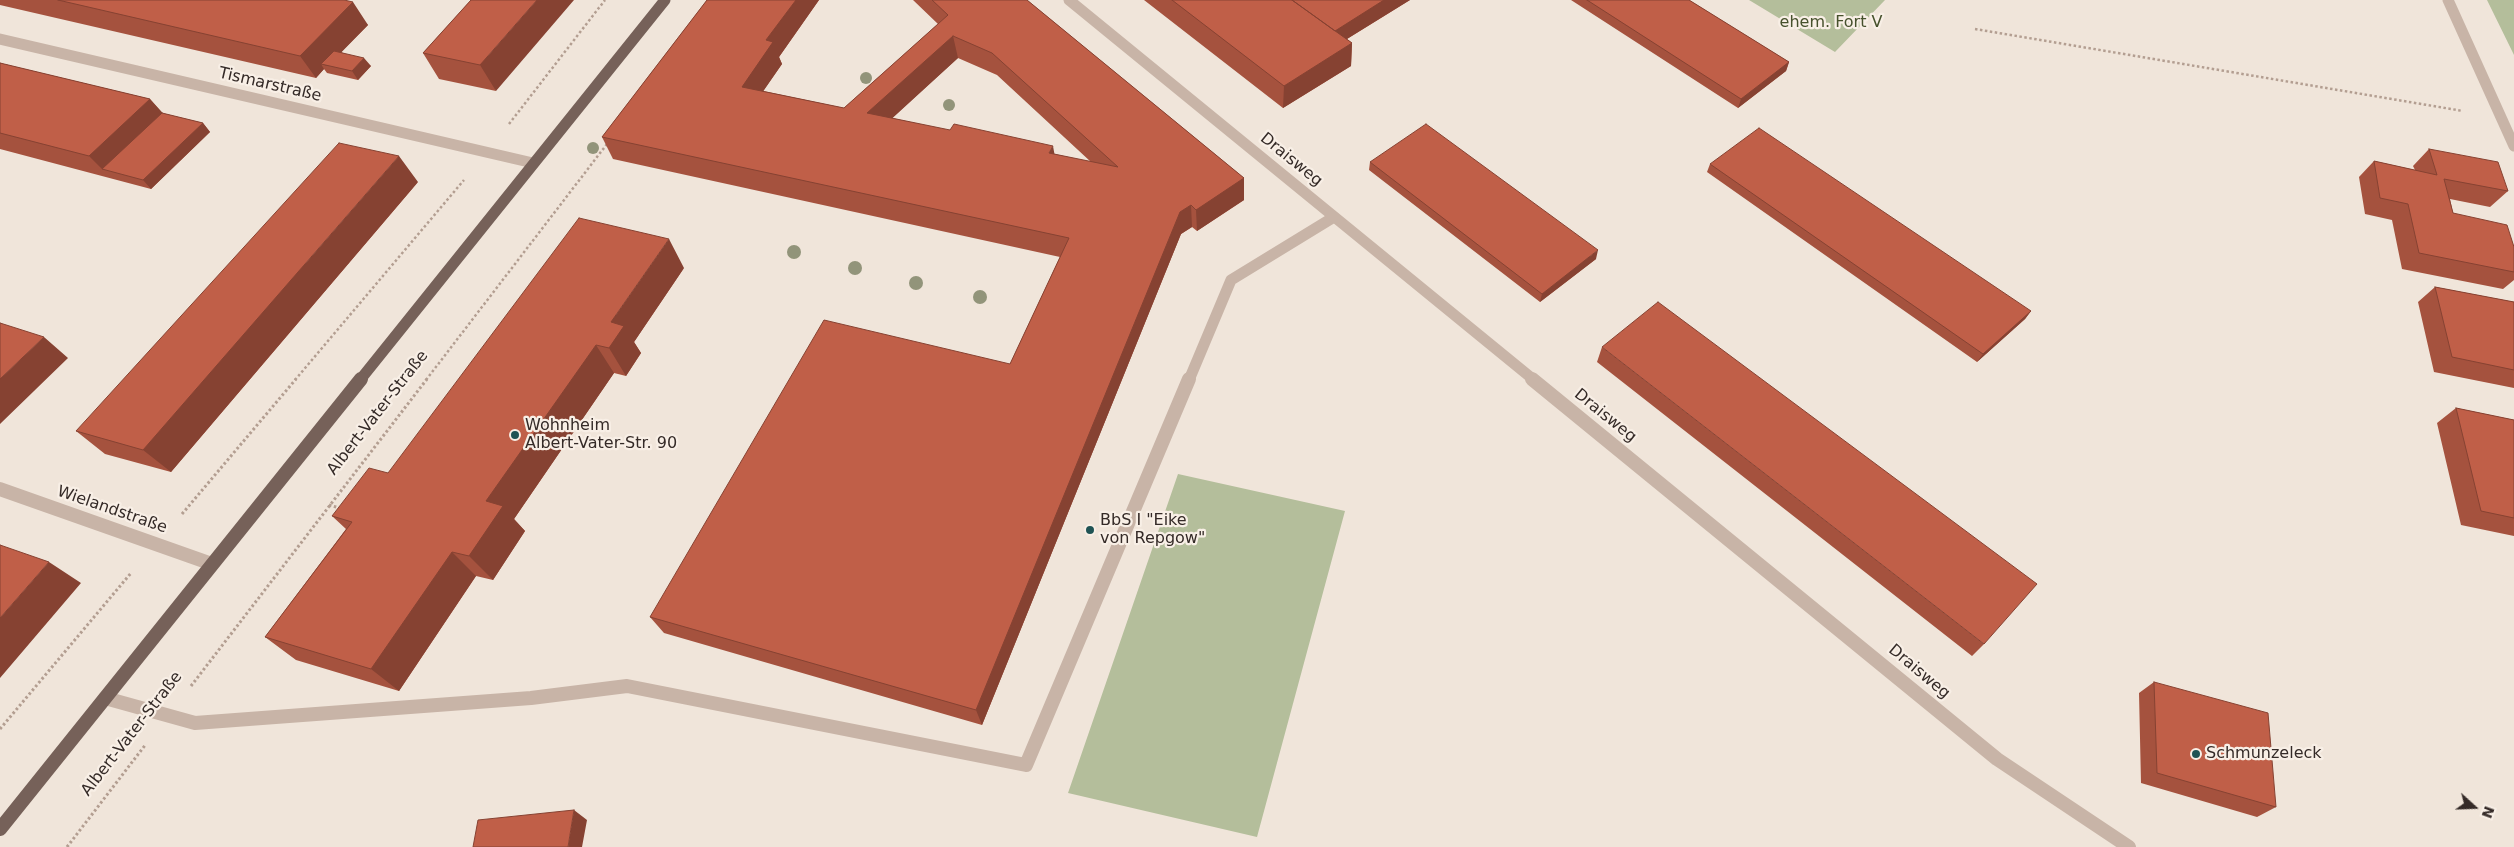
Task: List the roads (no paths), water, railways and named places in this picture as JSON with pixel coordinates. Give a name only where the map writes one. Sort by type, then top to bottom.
[{"type":"main road","name":"Albert-Vater-Straße","points":[[0,829],[665,0]]},
{"type":"street","name":"Draisweg","points":[[1069,0],[1998,759],[2030,783],[2129,847]]},
{"type":"street","points":[[2448,0],[2514,146]]},
{"type":"street","name":"Tismarstraße","points":[[0,39],[533,164]]},
{"type":"street","points":[[105,698],[167,717],[195,723],[531,698],[627,686],[1026,765],[1231,280],[1334,217]]},
{"type":"street","name":"Wielandstraße","points":[[0,489],[212,564]]},
{"type":"place","name":"Wohnheim Albert-Vater-Str. 90","points":[[515,435]]},
{"type":"place","name":"BbS I \"Eike von Repgow\"","points":[[1090,530]]},
{"type":"place","name":"Schmunzeleck","points":[[2196,754]]},
{"type":"park label","name":"ehem. Fort V","points":[[1831,23]]}]
